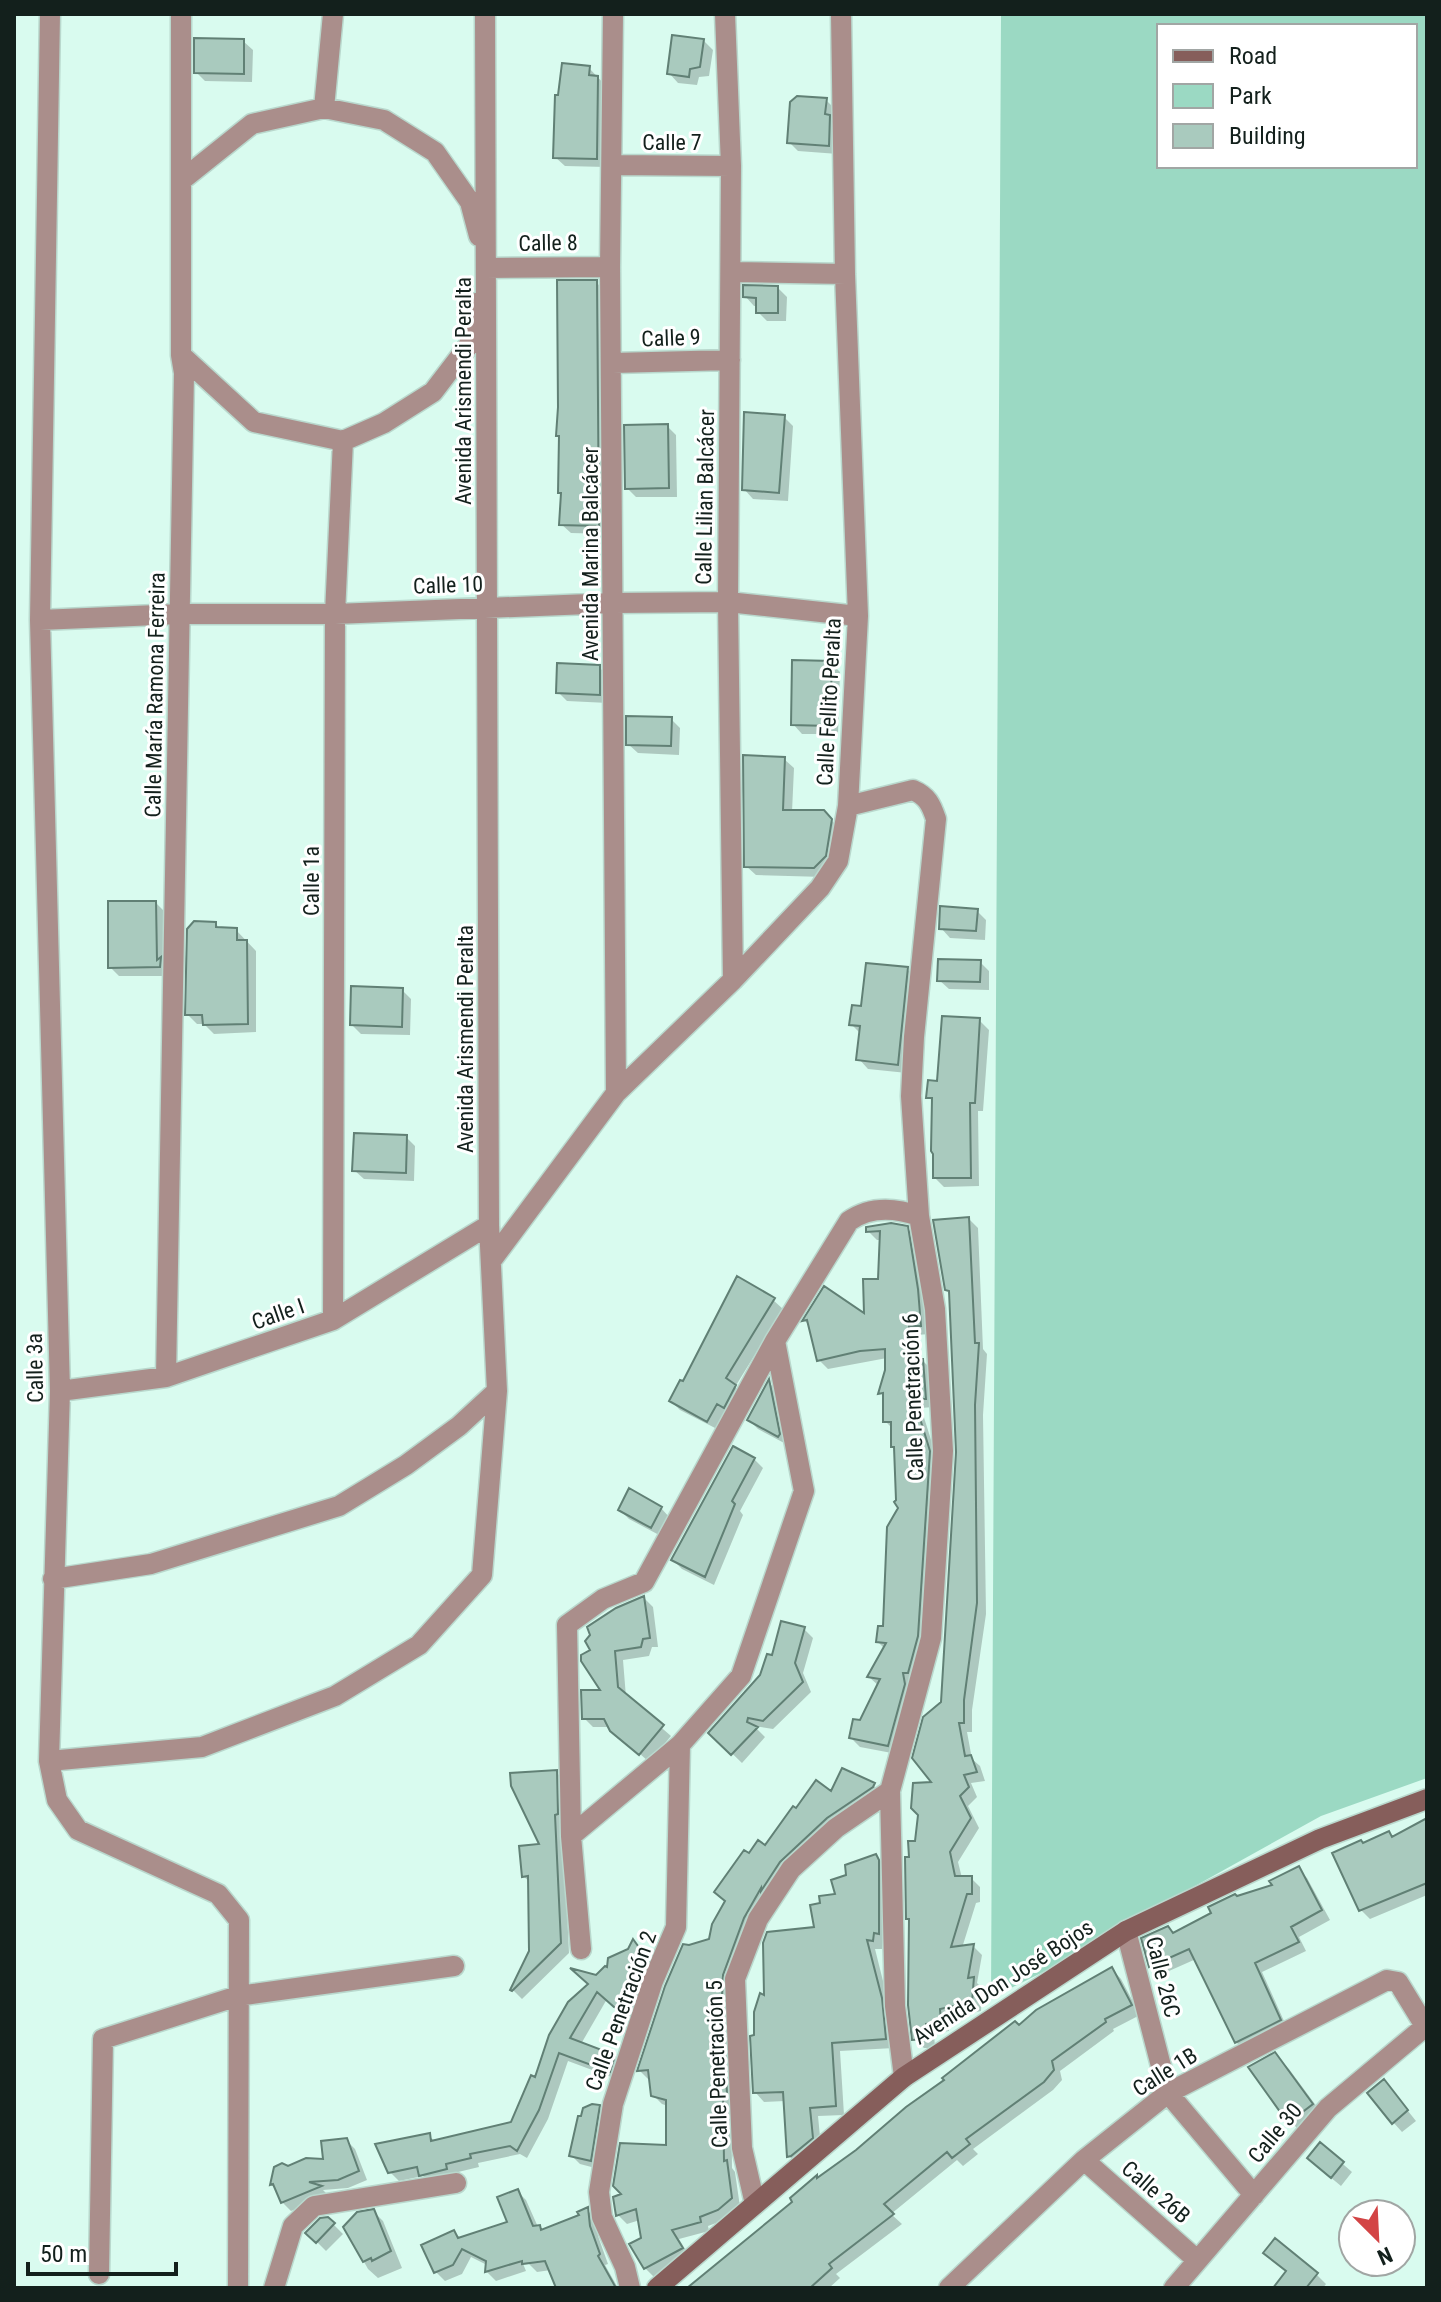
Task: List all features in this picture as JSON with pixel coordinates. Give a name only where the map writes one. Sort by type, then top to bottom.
[{"type":"street","name":"Calle 3a","points":[[50,14],[40,620],[60,1391],[49,1761],[57,1800],[78,1830],[218,1894],[239,1920],[238,2288]]},
{"type":"street","name":"Calle María Ramona Ferreira","points":[[166,1377],[184,373],[181,355],[181,14]]},
{"type":"street","points":[[324,108],[333,14]]},
{"type":"street","name":"Avenida Arismendi Peralta","points":[[49,1761],[202,1747],[335,1696],[419,1645],[482,1575],[497,1391],[489,1225],[485,14]]},
{"type":"street","name":"Avenida Marina Balcácer","points":[[613,14],[610,267],[616,1093]]},
{"type":"street","name":"Calle Lilian Balcácer","points":[[725,14],[732,272],[728,602],[733,980]]},
{"type":"street","name":"Calle Fellito Peralta","points":[[491,1261],[616,1093],[733,980],[831,875],[838,861],[848,806],[858,616],[845,274],[841,14]]},
{"type":"street","points":[[181,355],[254,422],[343,441],[384,423],[433,392],[469,345],[486,268],[470,202],[435,152],[384,120],[324,108],[252,124],[182,180]]},
{"type":"street","name":"Calle 7","points":[[612,165],[731,166]]},
{"type":"street","name":"Calle 8","points":[[486,268],[610,267]]},
{"type":"street","points":[[732,272],[845,274]]},
{"type":"street","name":"Calle 9","points":[[613,363],[730,360]]},
{"type":"street","name":"Calle 1a","points":[[333,1320],[335,614],[343,441]]},
{"type":"street","name":"Calle 10","points":[[40,620],[728,602],[858,616]]},
{"type":"street","name":"Calle Penetración 6","points":[[848,806],[913,790],[923,794],[932,804],[936,819],[911,1096],[919,1216],[935,1309],[943,1451],[931,1638],[890,1791],[895,2006],[904,2077]]},
{"type":"street","points":[[581,1949],[571,1836],[567,1625],[603,1599],[644,1582],[775,1341],[849,1221],[860,1213],[882,1210],[899,1209],[919,1216]]},
{"type":"street","name":"Calle I","points":[[60,1391],[166,1377],[333,1320],[489,1225]]},
{"type":"street","points":[[571,1836],[680,1745],[741,1676],[804,1491],[775,1341]]},
{"type":"street","points":[[53,1579],[151,1564],[339,1506],[406,1465],[459,1426],[497,1391]]},
{"type":"street","name":"Calle Penetración 2","points":[[630,2288],[625,2267],[602,2217],[599,2192],[613,2104],[653,1981],[676,1927],[680,1745]]},
{"type":"street","name":"Calle Penetración 5","points":[[755,2204],[742,2148],[735,1979],[758,1919],[791,1869],[836,1828],[890,1791]]},
{"type":"street","name":"Avenida Don José Bojos","points":[[657,2288],[904,2077],[1126,1931],[1320,1839],[1427,1799]]},
{"type":"street","name":"Calle 26C","points":[[1126,1931],[1168,2093],[1254,2195]]},
{"type":"street","points":[[99,2274],[103,2039],[238,1996],[454,1966]]},
{"type":"street","name":"Calle 1B","points":[[949,2288],[1084,2160],[1168,2093],[1387,1980],[1398,1982],[1426,2025]]},
{"type":"street","name":"Calle 30","points":[[1174,2288],[1328,2108],[1426,2025]]},
{"type":"street","name":"Calle 26B","points":[[1084,2160],[1197,2260]]},
{"type":"street","points":[[274,2288],[293,2226],[314,2206],[456,2183]]},
{"type":"green space","points":[[1001,14],[1427,14],[1427,1778],[1321,1816],[1141,1916],[1126,1931],[991,1998]]},
{"type":"building","points":[[672,35],[704,39],[700,67],[690,69],[689,77],[667,74]]},
{"type":"building","points":[[194,38],[244,39],[244,74],[194,73]]},
{"type":"building","points":[[562,63],[590,66],[589,75],[598,76],[597,159],[553,158],[555,95],[558,95]]},
{"type":"building","points":[[797,96],[827,98],[825,114],[830,115],[829,146],[787,143],[790,102]]},
{"type":"building","points":[[557,280],[597,280],[599,526],[559,525]]},
{"type":"building","points":[[743,285],[778,286],[778,313],[756,313],[756,298],[743,297]]},
{"type":"building","points":[[744,412],[785,415],[779,493],[742,490]]},
{"type":"building","points":[[668,424],[669,488],[625,489],[624,425]]},
{"type":"building","points":[[792,660],[832,661],[830,726],[791,725]]},
{"type":"building","points":[[557,663],[600,665],[600,695],[556,693]]},
{"type":"building","points":[[626,716],[672,717],[671,746],[626,745]]},
{"type":"building","points":[[743,755],[785,757],[783,810],[824,810],[832,819],[826,856],[814,868],[744,867]]},
{"type":"building","points":[[108,901],[156,901],[157,960],[161,957],[160,967],[108,968]]},
{"type":"building","points":[[940,906],[978,909],[976,931],[939,929]]},
{"type":"building","points":[[194,921],[216,922],[216,927],[237,928],[237,940],[247,940],[248,1024],[203,1025],[202,1015],[185,1015],[187,929]]},
{"type":"building","points":[[938,959],[981,960],[980,982],[937,981]]},
{"type":"building","points":[[866,963],[908,967],[898,1065],[856,1060],[860,1026],[849,1025],[852,1005],[861,1006]]},
{"type":"building","points":[[351,986],[403,988],[402,1027],[350,1025]]},
{"type":"building","points":[[942,1016],[980,1018],[975,1103],[970,1103],[971,1178],[933,1178],[932,1098],[926,1098],[928,1080],[937,1081]]},
{"type":"building","points":[[354,1133],[407,1135],[406,1173],[352,1171]]},
{"type":"building","points":[[969,1217],[975,1343],[979,1343],[975,1405],[977,1603],[964,1700],[964,1723],[959,1723],[965,1756],[971,1755],[977,1772],[964,1775],[969,1787],[960,1796],[971,1818],[950,1852],[955,1876],[972,1876],[972,1894],[967,1894],[951,1947],[974,1944],[968,1978],[974,1977],[972,2002],[940,2009],[941,2023],[926,2024],[927,2039],[912,2040],[908,2005],[909,1919],[906,1919],[905,1857],[909,1857],[908,1841],[915,1841],[918,1815],[911,1808],[913,1783],[931,1782],[912,1758],[923,1717],[941,1702],[956,1452],[949,1291],[945,1290],[933,1220]]},
{"type":"building","points":[[891,1223],[908,1226],[921,1326],[909,1326],[911,1359],[923,1359],[926,1399],[914,1399],[930,1451],[918,1636],[908,1673],[903,1673],[905,1684],[888,1746],[849,1738],[853,1719],[860,1720],[880,1679],[867,1677],[886,1643],[876,1642],[878,1626],[883,1626],[887,1527],[898,1508],[894,1502],[891,1422],[883,1422],[883,1393],[878,1394],[885,1370],[885,1349],[817,1361],[807,1320],[802,1321],[824,1286],[864,1313],[863,1279],[878,1279],[880,1231],[866,1232],[866,1227]]},
{"type":"building","points":[[737,1276],[775,1298],[726,1378],[736,1385],[724,1408],[717,1404],[707,1422],[669,1401],[680,1380],[683,1381]]},
{"type":"building","points":[[769,1379],[780,1434],[778,1437],[747,1420]]},
{"type":"building","points":[[733,1446],[755,1458],[732,1501],[735,1504],[705,1577],[671,1560]]},
{"type":"building","points":[[629,1488],[662,1507],[651,1528],[618,1510]]},
{"type":"building","points":[[644,1596],[650,1638],[643,1639],[641,1647],[615,1651],[618,1687],[664,1725],[639,1755],[610,1731],[604,1719],[582,1719],[581,1690],[600,1690],[581,1661],[581,1655],[590,1650],[585,1641],[590,1635],[587,1627],[616,1608]]},
{"type":"building","points":[[781,1621],[805,1627],[795,1663],[803,1682],[763,1721],[748,1718],[747,1722],[758,1727],[731,1755],[708,1733],[760,1675],[767,1654],[772,1655]]},
{"type":"building","points":[[842,1768],[875,1783],[873,1787],[827,1818],[780,1862],[744,1918],[723,1975],[720,2036],[724,2036],[727,2094],[723,2094],[724,2161],[727,2160],[732,2198],[718,2210],[700,2217],[701,2222],[672,2230],[683,2248],[644,2269],[629,2244],[641,2238],[636,2209],[616,2216],[613,2197],[621,2194],[613,2186],[620,2143],[666,2145],[666,2100],[651,2096],[648,2070],[637,2071],[665,1986],[683,1944],[709,1939],[712,1924],[725,1901],[714,1892],[744,1850],[749,1853],[758,1840],[765,1845],[816,1780],[831,1791]]},
{"type":"building","points":[[557,1770],[558,1814],[555,1815],[561,1943],[512,1991],[529,1951],[528,1876],[522,1877],[519,1846],[539,1844],[511,1786],[510,1773]]},
{"type":"building","points":[[1427,1818],[1427,1883],[1359,1911],[1332,1853],[1389,1831],[1392,1837]]},
{"type":"building","points":[[876,1854],[879,1860],[879,1934],[874,1933],[873,1941],[867,1940],[882,1998],[886,2039],[832,2043],[836,2106],[810,2108],[813,2138],[787,2157],[783,2092],[753,2093],[750,2036],[754,2035],[754,2012],[760,1993],[764,1995],[763,1943],[767,1932],[814,1927],[810,1905],[820,1903],[819,1896],[835,1894],[831,1880],[846,1875],[845,1865]]},
{"type":"building","points":[[1299,1866],[1322,1910],[1291,1927],[1299,1942],[1255,1963],[1281,2020],[1235,2043],[1189,1949],[1149,1967],[1141,1938],[1168,1926],[1173,1933],[1211,1913],[1208,1907],[1235,1894],[1237,1896],[1272,1885],[1269,1881]]},
{"type":"building","points":[[633,1939],[648,1960],[630,2010],[614,2007],[597,1992],[570,2038],[615,2055],[610,2072],[559,2053],[539,2110],[517,2151],[510,2146],[470,2154],[471,2158],[446,2164],[447,2169],[419,2176],[417,2167],[388,2173],[375,2144],[430,2133],[431,2141],[511,2122],[531,2075],[535,2077],[549,2035],[568,2002],[588,1984],[570,1968],[596,1975],[607,1967],[608,1958],[628,1949]]},
{"type":"building","points":[[1112,1967],[1132,2005],[1105,2019],[1106,2022],[1052,2061],[1054,2070],[1044,2082],[966,2139],[970,2144],[952,2158],[947,2152],[884,2204],[894,2214],[829,2264],[832,2268],[810,2288],[687,2288],[792,2202],[790,2198],[817,2175],[817,2178],[856,2150],[1015,2021],[1019,2025],[1036,2010]]},
{"type":"building","points":[[1275,2052],[1313,2104],[1288,2123],[1248,2067]]},
{"type":"building","points":[[1384,2079],[1408,2110],[1392,2124],[1367,2093]]},
{"type":"building","points":[[600,2105],[591,2161],[569,2156],[578,2116],[581,2116],[583,2108]]},
{"type":"building","points":[[347,2138],[359,2171],[338,2180],[309,2182],[322,2186],[281,2203],[273,2184],[270,2185],[274,2167],[282,2163],[288,2166],[306,2158],[323,2159],[321,2141]]},
{"type":"building","points":[[1320,2142],[1344,2162],[1331,2178],[1307,2158]]},
{"type":"building","points":[[518,2189],[533,2226],[540,2225],[541,2230],[579,2215],[577,2212],[588,2207],[598,2256],[616,2288],[556,2288],[545,2261],[522,2264],[522,2261],[485,2272],[486,2261],[462,2249],[453,2265],[434,2273],[421,2245],[454,2230],[458,2238],[507,2222],[497,2197]]},
{"type":"building","points":[[374,2209],[391,2251],[363,2262],[343,2227],[357,2212]]},
{"type":"building","points":[[328,2217],[335,2223],[316,2243],[305,2233],[320,2218]]},
{"type":"building","points":[[1275,2238],[1318,2273],[1306,2288],[1273,2288],[1286,2271],[1263,2253]]}]
